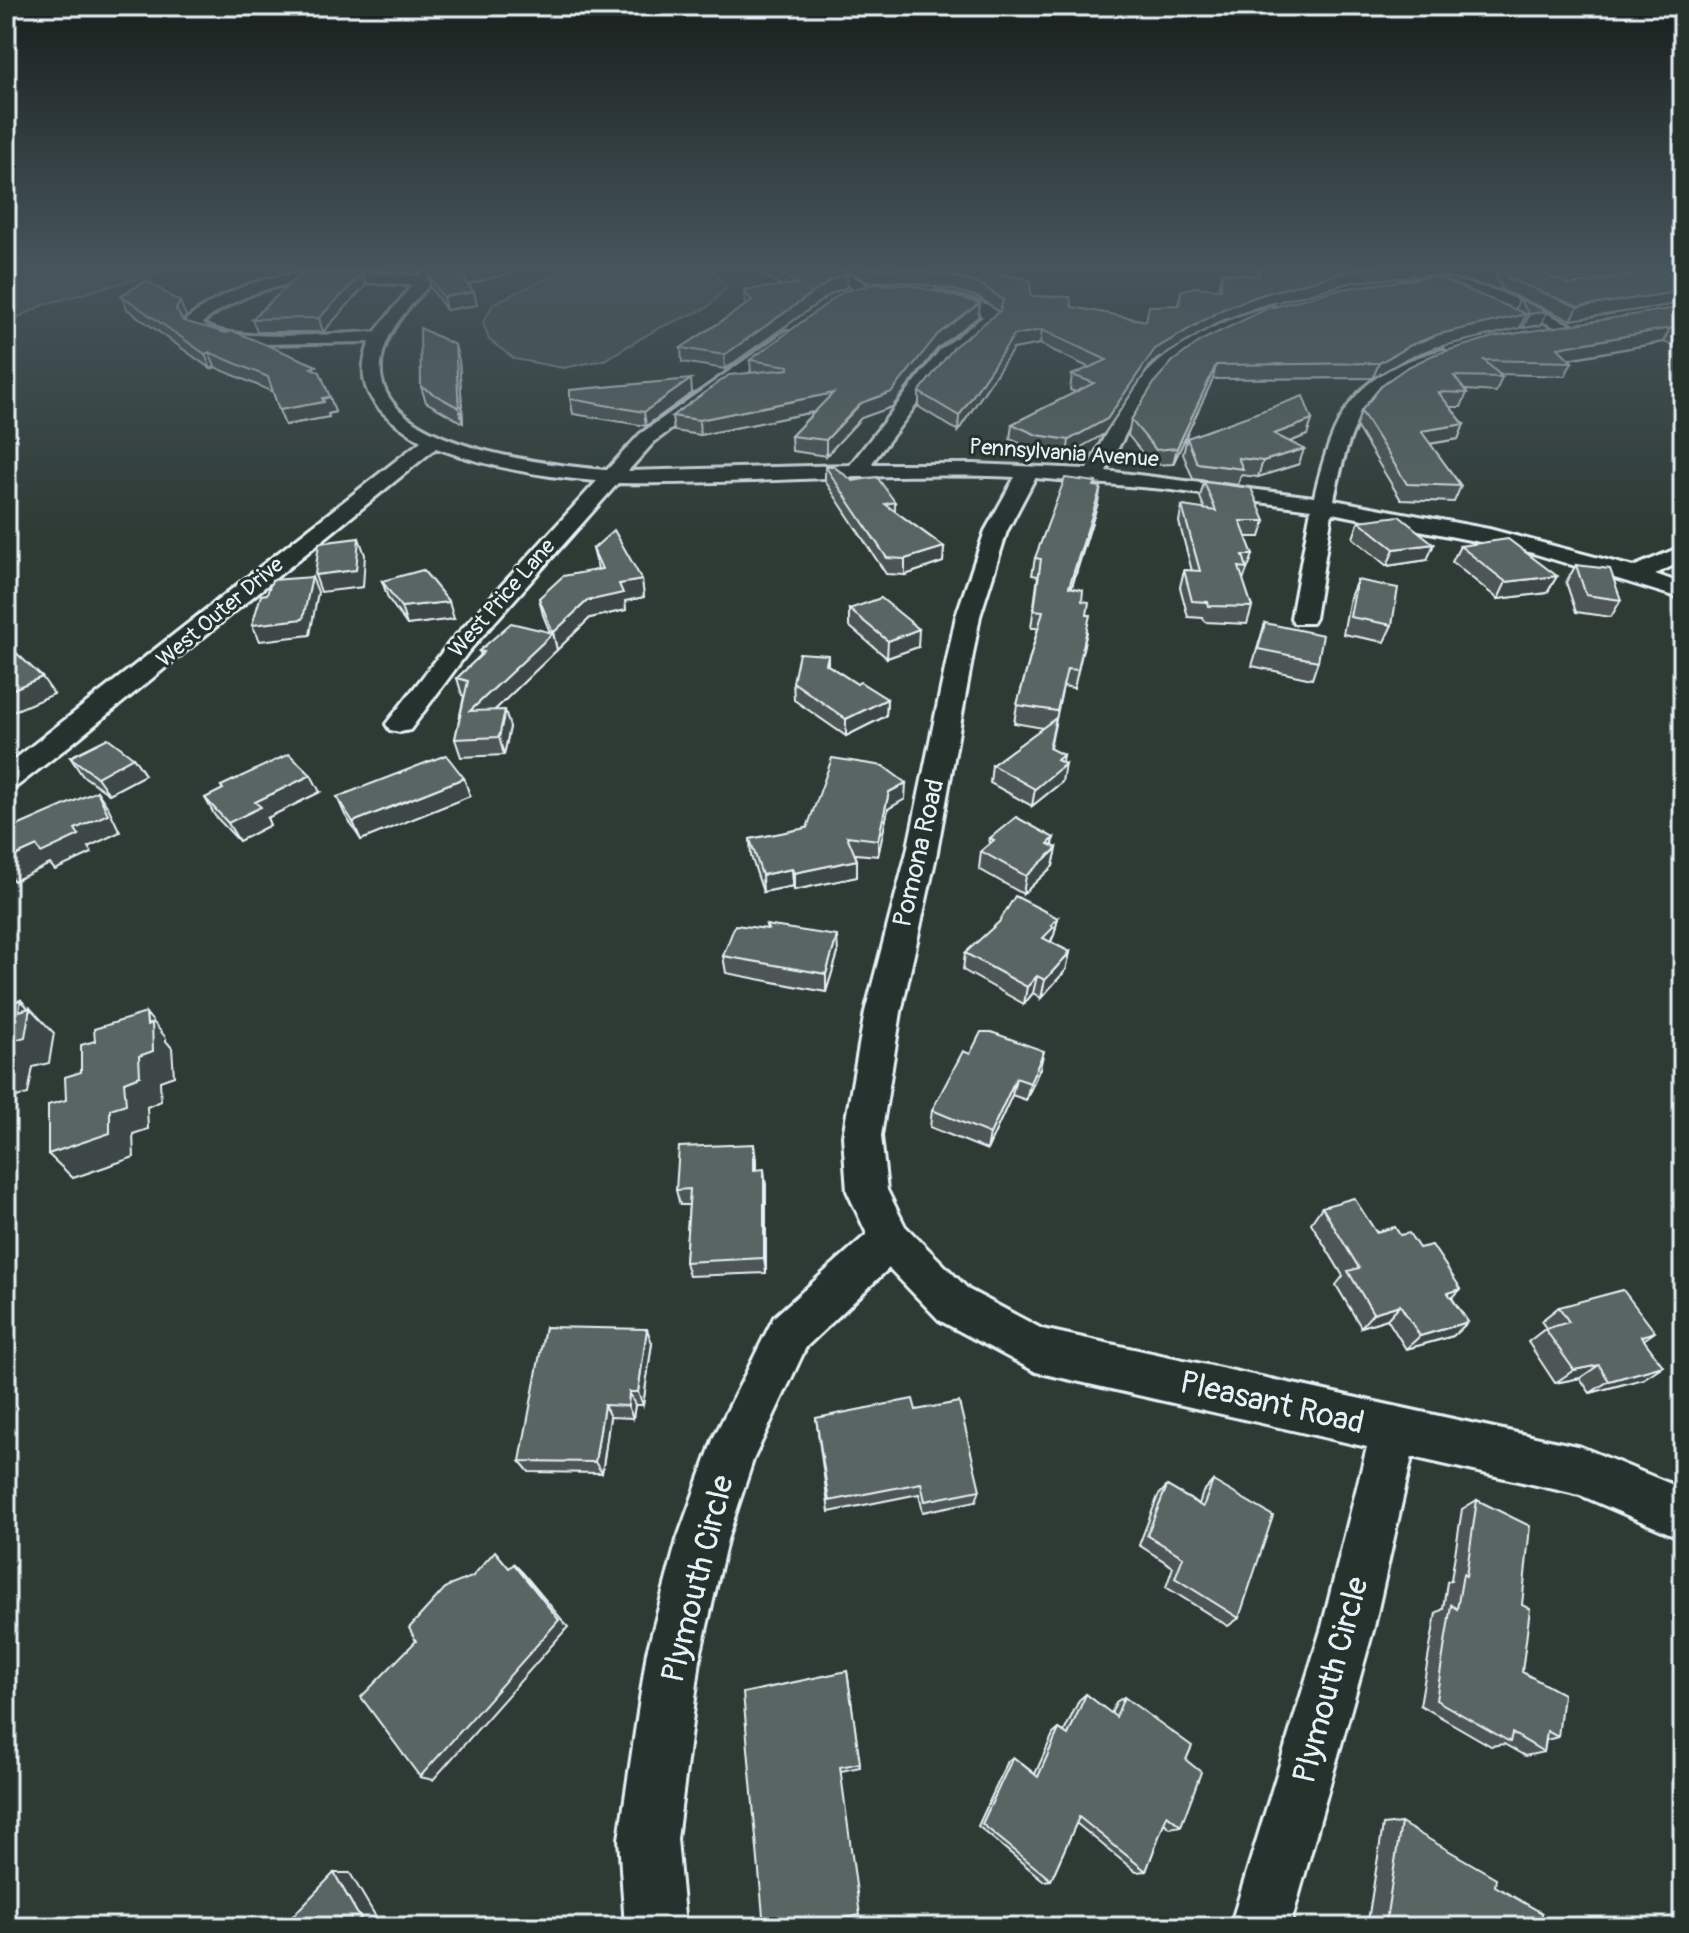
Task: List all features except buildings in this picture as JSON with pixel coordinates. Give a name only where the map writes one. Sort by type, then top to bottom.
[{"type":"street","name":"Pennsylvania Avenue","points":[[373,355],[370,363],[373,387],[392,413],[432,442],[491,460],[608,477],[856,471],[1094,475],[1324,505],[1503,537],[1637,574],[1683,592]]},
{"type":"street","name":"West Price Lane","points":[[400,724],[459,647],[608,477],[659,428],[759,355]]},
{"type":"street","points":[[856,471],[945,355]]},
{"type":"street","points":[[1094,475],[1138,399],[1160,370],[1184,355]]},
{"type":"street","points":[[1303,618],[1340,439],[1354,408],[1372,389],[1392,376],[1446,355]]},
{"type":"street","name":"West Outer Drive","points":[[6,780],[131,686],[352,501],[432,442]]},
{"type":"street","name":"Pomona Road","points":[[890,1240],[867,1191],[862,1136],[883,1012],[922,852],[968,616],[992,539],[1028,472]]},
{"type":"street","points":[[1637,574],[1681,554]]},
{"type":"street","name":"Pleasant Road","points":[[890,1240],[954,1305],[1036,1350],[1581,1471],[1683,1514]]},
{"type":"street","name":"Plymouth Circle","points":[[655,1927],[648,1839],[674,1652],[702,1540],[731,1454],[790,1332],[890,1240]]},
{"type":"street","name":"Plymouth Circle","points":[[1260,1927],[1348,1627],[1394,1431]]},
{"type":"shaded area","points":[[510,355],[612,355],[604,360],[563,368],[515,359]]}]
